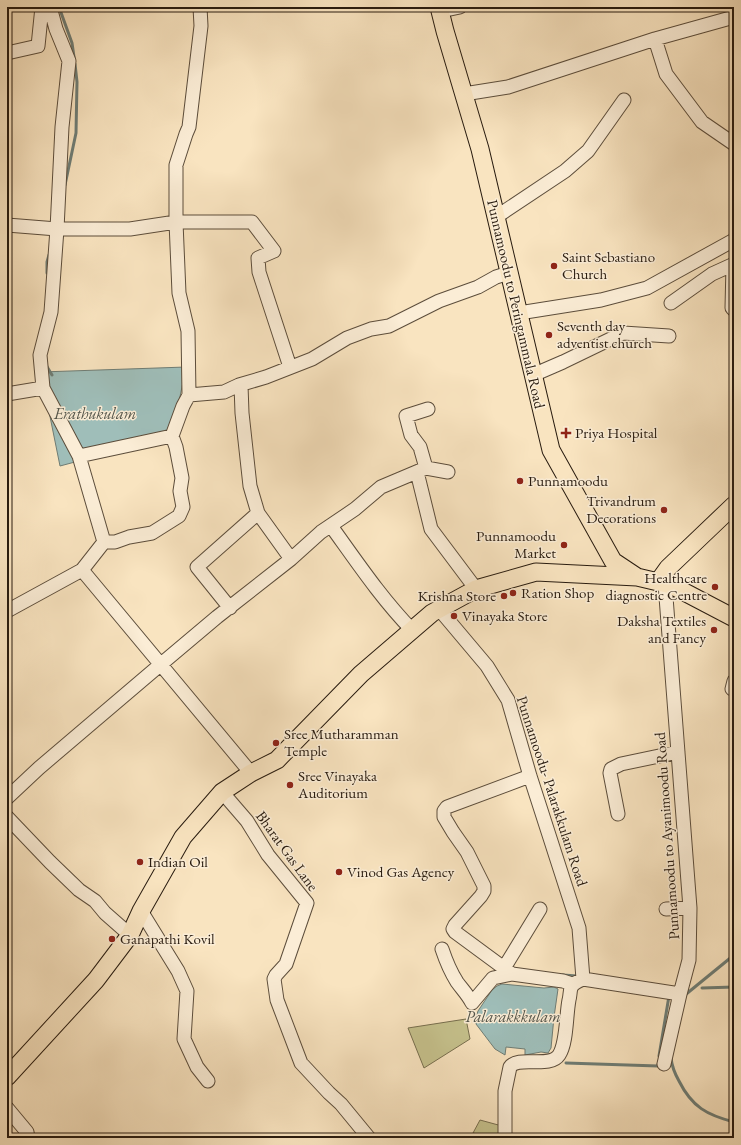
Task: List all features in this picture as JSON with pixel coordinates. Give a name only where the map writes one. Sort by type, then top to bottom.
[{"type":"main road","name":"Punnamoodu to Peringammala Road","points":[[440,9],[445,31],[480,149],[551,450],[613,561],[637,577]]},
{"type":"main road","points":[[661,583],[668,568],[734,504]]},
{"type":"main road","points":[[7,1077],[96,980],[130,935],[141,911],[183,837],[222,792],[250,773],[277,760],[361,674],[432,613],[476,589],[536,572],[637,577],[671,586],[734,618]]},
{"type":"street","points":[[7,53],[38,46],[42,7]]},
{"type":"street","points":[[50,7],[56,29],[69,61],[62,127],[51,312],[40,355],[43,388],[80,456],[104,542]]},
{"type":"street","points":[[104,542],[115,542],[152,533],[179,516],[183,507],[180,491],[182,478],[176,447],[172,436],[182,406],[189,396],[188,331],[180,293],[176,222],[176,165],[186,134],[190,127],[201,26],[200,7]]},
{"type":"street","points":[[440,9],[460,7]]},
{"type":"street","points":[[464,94],[508,87],[655,39],[734,17]]},
{"type":"street","points":[[655,39],[666,74],[702,122],[734,144]]},
{"type":"street","points":[[496,217],[564,171],[588,151],[624,100]]},
{"type":"street","points":[[7,226],[57,229],[130,229],[176,222],[252,222],[274,251],[258,258],[258,272],[290,367]]},
{"type":"street","points":[[519,313],[601,300],[647,288],[734,240]]},
{"type":"street","points":[[671,303],[712,274],[734,265],[732,308],[734,310]]},
{"type":"street","points":[[189,396],[224,392],[266,377],[312,359],[347,338],[371,329],[389,326],[439,301],[478,287],[496,277],[509,273]]},
{"type":"street","points":[[533,375],[622,333],[669,336]]},
{"type":"street","points":[[241,385],[242,413],[250,486],[258,513],[291,559]]},
{"type":"street","points":[[7,394],[43,388]]},
{"type":"street","points":[[428,409],[406,416],[411,435],[420,447],[431,529],[476,589]]},
{"type":"street","points":[[80,456],[172,436]]},
{"type":"street","points":[[7,798],[39,768],[160,665],[291,559],[321,532],[355,509],[381,487],[394,480],[422,470],[448,472]]},
{"type":"street","points":[[230,608],[197,567],[258,513]]},
{"type":"street","points":[[331,526],[383,598],[412,630]]},
{"type":"street","points":[[7,611],[82,570],[104,542]]},
{"type":"street","points":[[82,570],[250,773]]},
{"type":"street","name":"Punnamoodu to Ayanimoodu Road","points":[[661,583],[678,752],[690,908],[689,960],[664,1064]]},
{"type":"street","name":"Punnamoodu- Palarakkulam Road","points":[[439,609],[487,666],[508,700],[530,776],[579,928],[583,976]]},
{"type":"street","points":[[618,814],[610,773],[611,769],[621,764],[678,752]]},
{"type":"street","points":[[530,776],[447,807],[444,811],[444,817],[452,832],[467,852],[484,886],[484,891],[481,896],[455,925],[454,929],[455,932],[508,971],[563,981],[569,983],[571,987]]},
{"type":"street","name":"Bharat Gas Lane","points":[[222,792],[247,821],[268,855],[306,903],[286,964],[274,979],[277,1000],[302,1063],[341,1104],[369,1138]]},
{"type":"street","points":[[7,817],[79,890],[95,901],[105,913],[130,935]]},
{"type":"street","points":[[666,909],[690,908]]},
{"type":"street","points":[[442,949],[451,972],[458,983],[473,996],[493,978],[508,971],[540,909]]},
{"type":"street","points":[[141,911],[178,971],[187,991],[184,1013],[184,1039],[197,1067],[208,1081]]},
{"type":"street","points":[[505,1138],[505,1091],[510,1067],[512,1064],[550,1062],[556,1059],[560,1054],[566,1032],[571,987],[583,976],[680,994]]},
{"type":"street","points":[[7,1108],[27,1132],[28,1138]]},
{"type":"shaded area","points":[[466,1019],[470,1039],[424,1068],[408,1028]]},
{"type":"shaded area","points":[[480,1120],[502,1126],[501,1138],[492,1138],[473,1133]]},
{"type":"water","name":"Erathukulam","points":[[186,367],[172,436],[60,466],[41,372]]},
{"type":"water","name":"Palarakkkulam","points":[[502,984],[544,988],[554,987],[558,989],[551,1048],[548,1053],[541,1052],[525,1055],[525,1049],[506,1047],[505,1055],[495,1049],[476,1024],[478,1011],[492,990]]},
{"type":"waterway","points":[[59,7],[72,43],[74,57]]},
{"type":"waterway","points":[[65,185],[76,133],[77,82],[75,64]]},
{"type":"waterway","points":[[47,273],[47,262],[49,255]]},
{"type":"waterway","points":[[46,365],[52,375]]},
{"type":"waterway","points":[[685,995],[734,955]]},
{"type":"waterway","points":[[563,975],[577,976]]},
{"type":"waterway","points":[[702,988],[734,987]]},
{"type":"waterway","points":[[659,1056],[669,996]]},
{"type":"waterway","points":[[671,1058],[673,1067],[684,1090],[695,1104],[708,1113],[734,1122]]},
{"type":"waterway","points":[[566,1063],[658,1066],[658,1064]]},
{"type":"place","name":"Saint Sebastiano Church","points":[[554,266]]},
{"type":"place","name":"Seventh day adventist church","points":[[549,335]]},
{"type":"place","name":"Priya Hospital","points":[[566,433]]},
{"type":"place","name":"Punnamoodu","points":[[520,481]]},
{"type":"place","name":"Trivandrum Decorations","points":[[664,510]]},
{"type":"place","name":"Punnamoodu Market","points":[[564,545]]},
{"type":"place","name":"Healthcare diagnostic Centre","points":[[715,587]]},
{"type":"place","name":"Ration Shop","points":[[513,593]]},
{"type":"place","name":"Krishna Store","points":[[504,596]]},
{"type":"place","name":"Vinayaka Store","points":[[454,616]]},
{"type":"place","name":"Daksha Textiles and Fancy","points":[[714,630]]},
{"type":"place","name":"Sree Mutharamman Temple","points":[[276,743]]},
{"type":"place","name":"Sree Vinayaka Auditorium","points":[[290,785]]},
{"type":"place","name":"Indian Oil","points":[[140,862]]},
{"type":"place","name":"Vinod Gas Agency","points":[[339,872]]},
{"type":"place","name":"Ganapathi Kovil","points":[[112,939]]}]
